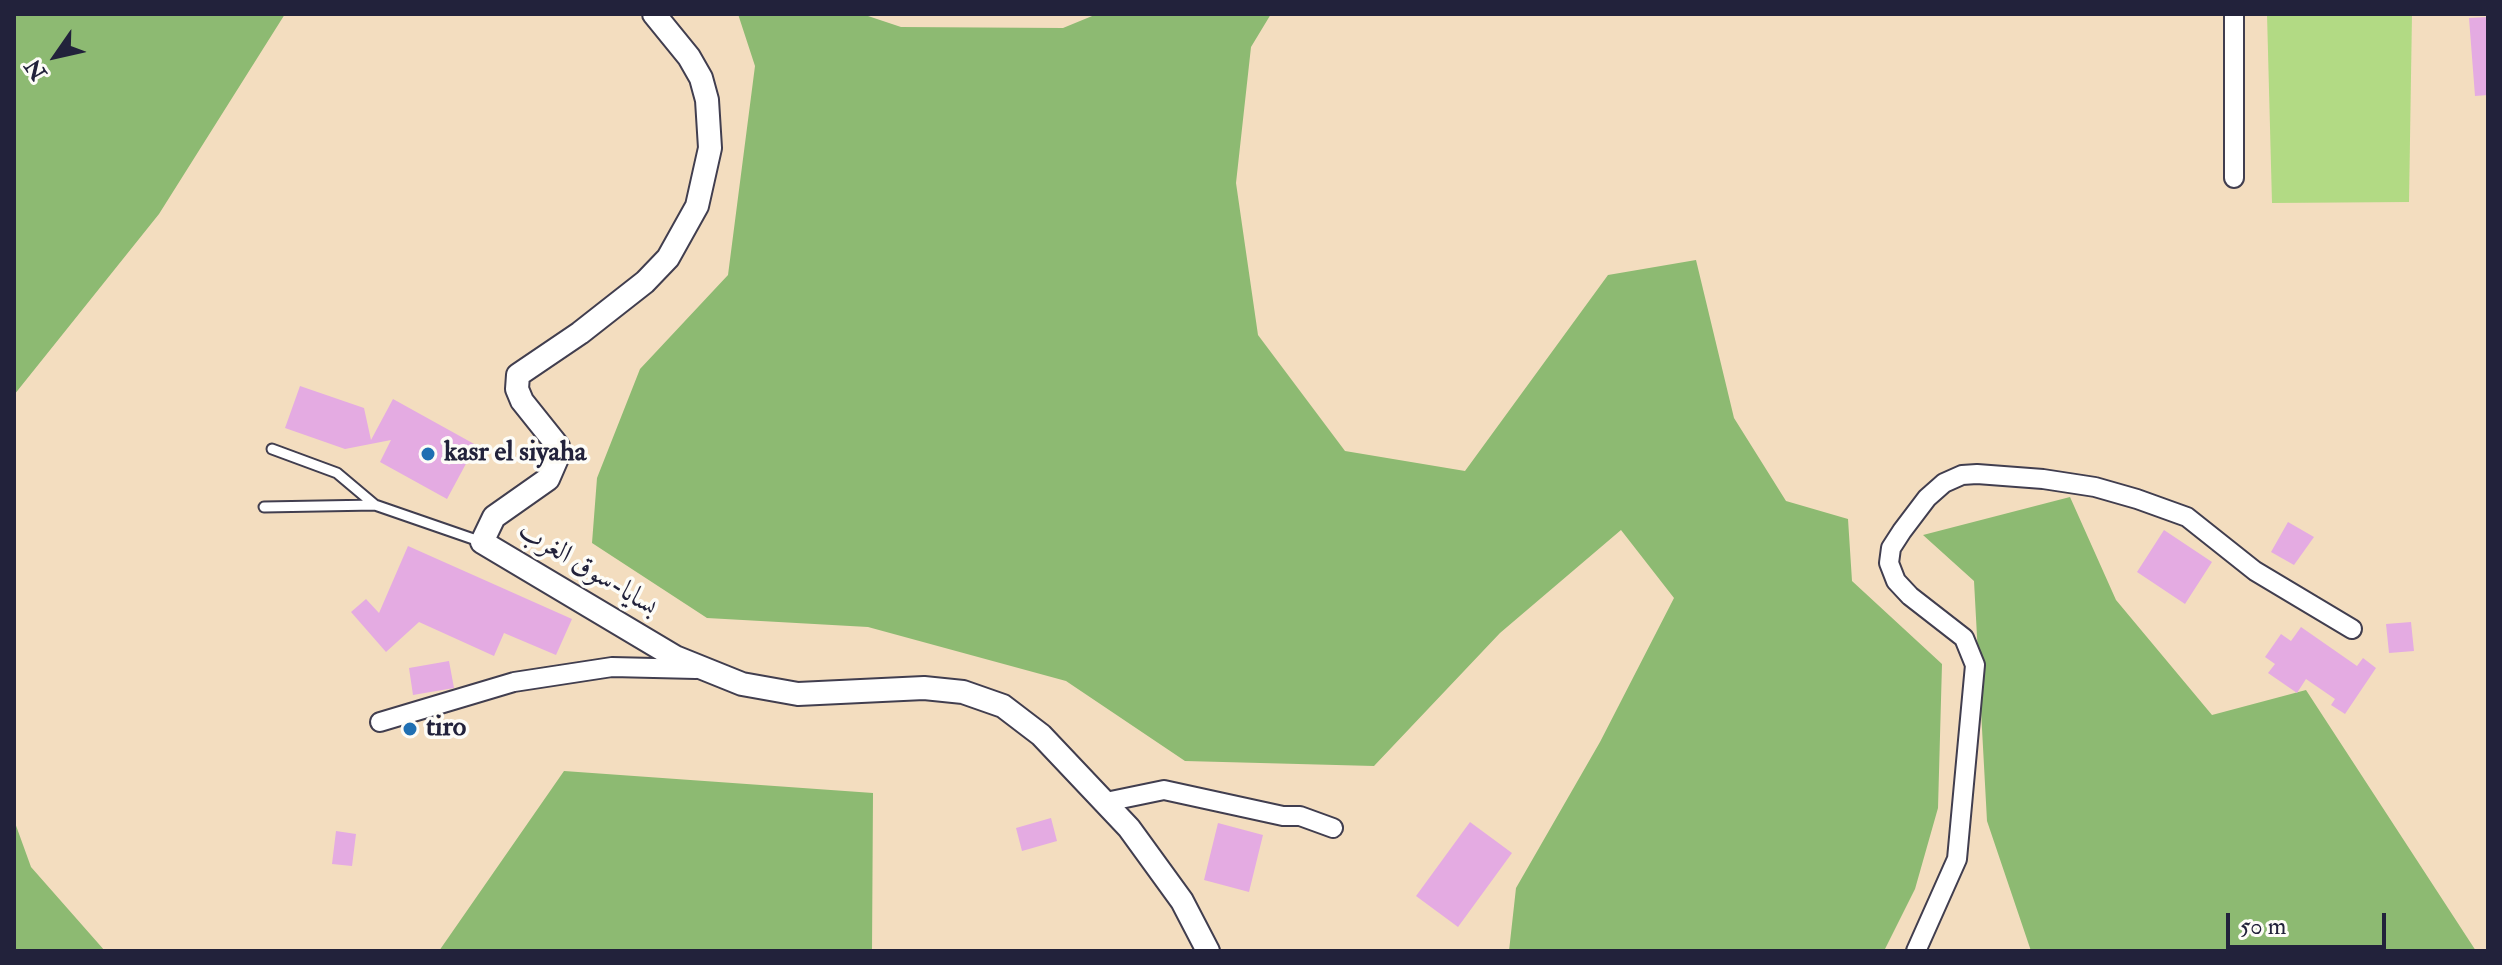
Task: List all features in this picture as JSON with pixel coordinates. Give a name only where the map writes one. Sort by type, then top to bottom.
[{"type":"street","name":"بسايا-سوق الغرب","points":[[654,14],[689,57],[701,78],[707,100],[710,148],[697,206],[668,258],[645,282],[580,333],[518,375],[517,389],[522,401],[558,446],[558,456],[548,479],[494,517],[482,542],[699,669],[742,684],[798,694],[898,688],[982,697],[1023,720],[1106,802],[1182,901],[1208,951]]},
{"type":"street","points":[[2234,14],[2234,178]]},
{"type":"street","points":[[1916,951],[1957,859],[1964,815],[1975,665],[1964,638],[1910,596],[1896,581],[1889,563],[1891,548],[1927,498],[1944,483],[1962,475],[2043,479],[2095,487],[2187,517],[2258,562],[2352,629]]},
{"type":"street","points":[[380,722],[514,682],[612,667],[699,669]]},
{"type":"street","points":[[1106,802],[1164,790],[1283,816],[1300,816],[1333,828]]},
{"type":"lane","points":[[272,449],[337,473],[375,505]]},
{"type":"lane","points":[[264,507],[375,505],[482,542]]},
{"type":"green space","points":[[14,14],[285,14],[159,214],[14,395]]},
{"type":"green space","points":[[738,14],[862,14],[901,27],[1063,28],[1097,14],[1271,14],[1251,47],[1236,183],[1258,335],[1345,451],[1465,471],[1608,275],[1696,260],[1734,418],[1786,501],[1848,519],[1852,581],[1942,664],[1938,808],[1915,889],[1884,951],[1509,951],[1516,888],[1600,742],[1674,598],[1621,530],[1500,633],[1374,766],[1185,761],[1066,681],[868,627],[707,618],[592,543],[597,478],[640,369],[728,275],[755,66]]},
{"type":"green space","points":[[2267,14],[2412,14],[2409,202],[2272,203]]},
{"type":"green space","points":[[2070,497],[2116,600],[2212,715],[2306,690],[2476,951],[2031,951],[1987,821],[1974,581],[1923,535]]},
{"type":"green space","points":[[564,771],[873,793],[872,951],[439,951]]},
{"type":"green space","points":[[14,820],[31,867],[105,951],[14,951]]},
{"type":"building","points":[[2488,17],[2488,95],[2475,96],[2469,18]]},
{"type":"building","points":[[300,386],[364,408],[371,440],[393,399],[476,445],[447,499],[380,462],[391,440],[345,449],[285,428]]},
{"type":"building","points":[[2288,522],[2314,537],[2294,565],[2271,552]]},
{"type":"building","points":[[2164,530],[2212,562],[2185,604],[2137,572]]},
{"type":"building","points":[[408,546],[572,619],[556,655],[504,633],[494,656],[419,622],[386,652],[351,612],[366,599],[379,613]]},
{"type":"building","points":[[2411,622],[2414,651],[2389,653],[2386,624]]},
{"type":"building","points":[[2301,627],[2357,666],[2363,658],[2376,668],[2345,714],[2331,705],[2335,699],[2306,679],[2297,693],[2268,673],[2275,664],[2265,657],[2281,634],[2291,641]]},
{"type":"building","points":[[449,661],[454,688],[413,695],[409,668]]},
{"type":"building","points":[[1051,818],[1057,841],[1022,851],[1016,828]]},
{"type":"building","points":[[1470,822],[1512,853],[1458,927],[1416,896]]},
{"type":"building","points":[[1218,823],[1263,835],[1249,892],[1204,880]]},
{"type":"building","points":[[336,831],[356,834],[352,866],[332,864]]},
{"type":"place","name":"kasr el siyaha","points":[[428,454]]},
{"type":"place","name":"tiro","points":[[410,729]]}]
